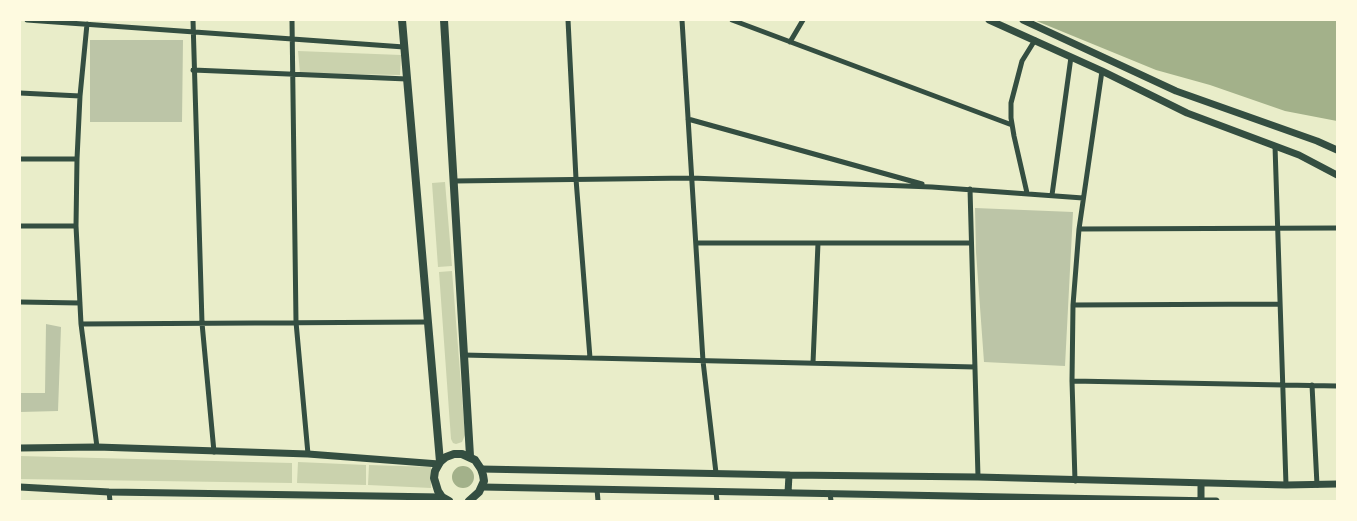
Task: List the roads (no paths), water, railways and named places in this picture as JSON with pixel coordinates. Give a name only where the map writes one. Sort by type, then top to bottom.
[{"type":"main road","points":[[402,20],[439,463],[434,478],[438,492],[445,500]]},
{"type":"main road","points":[[444,20],[470,456]]},
{"type":"main road","points":[[989,20],[1102,71],[1187,113],[1316,162],[1337,175]]},
{"type":"main road","points":[[1023,20],[1169,88],[1317,140],[1337,150]]},
{"type":"main road","points":[[20,448],[97,447],[308,454],[439,463],[446,457],[462,454],[470,456],[479,464],[484,481],[475,498],[469,501]]},
{"type":"main road","points":[[481,468],[1286,485],[1337,484]]},
{"type":"main road","points":[[788,493],[789,475]]},
{"type":"main road","points":[[1201,483],[1201,501]]},
{"type":"main road","points":[[20,487],[235,498],[445,500]]},
{"type":"main road","points":[[482,487],[1216,501]]},
{"type":"street","points":[[27,20],[87,24],[94,22],[192,32],[404,47]]},
{"type":"street","points":[[193,20],[202,323],[214,452]]},
{"type":"street","points":[[292,20],[296,322],[308,454]]},
{"type":"street","points":[[568,20],[576,179],[590,358]]},
{"type":"street","points":[[682,20],[704,361],[716,473]]},
{"type":"street","points":[[732,20],[1012,125]]},
{"type":"street","points":[[790,42],[803,20]]},
{"type":"street","points":[[87,24],[80,96],[76,226],[81,324],[97,447]]},
{"type":"street","points":[[1027,193],[1012,125],[1011,103],[1022,61],[1035,40]]},
{"type":"street","points":[[1052,195],[1071,57]]},
{"type":"street","points":[[194,70],[408,79]]},
{"type":"street","points":[[1075,481],[1072,381],[1073,305],[1079,229],[1102,71]]},
{"type":"street","points":[[20,92],[80,96]]},
{"type":"street","points":[[688,119],[932,186]]},
{"type":"street","points":[[1275,146],[1286,485]]},
{"type":"street","points":[[20,159],[77,159]]},
{"type":"street","points":[[454,181],[691,178],[932,186],[1083,198]]},
{"type":"street","points":[[970,189],[978,477]]},
{"type":"street","points":[[20,226],[76,226]]},
{"type":"street","points":[[1079,229],[1337,228]]},
{"type":"street","points":[[696,243],[971,243]]},
{"type":"street","points":[[814,363],[818,243]]},
{"type":"street","points":[[20,302],[80,303]]},
{"type":"street","points":[[1073,305],[1280,304]]},
{"type":"street","points":[[81,324],[428,322]]},
{"type":"street","points":[[463,355],[975,367]]},
{"type":"street","points":[[1072,381],[1337,386]]},
{"type":"street","points":[[1312,385],[1317,484]]},
{"type":"street","points":[[597,489],[598,501]]},
{"type":"street","points":[[109,492],[110,501]]},
{"type":"street","points":[[716,492],[717,501]]},
{"type":"street","points":[[830,493],[831,501]]}]
